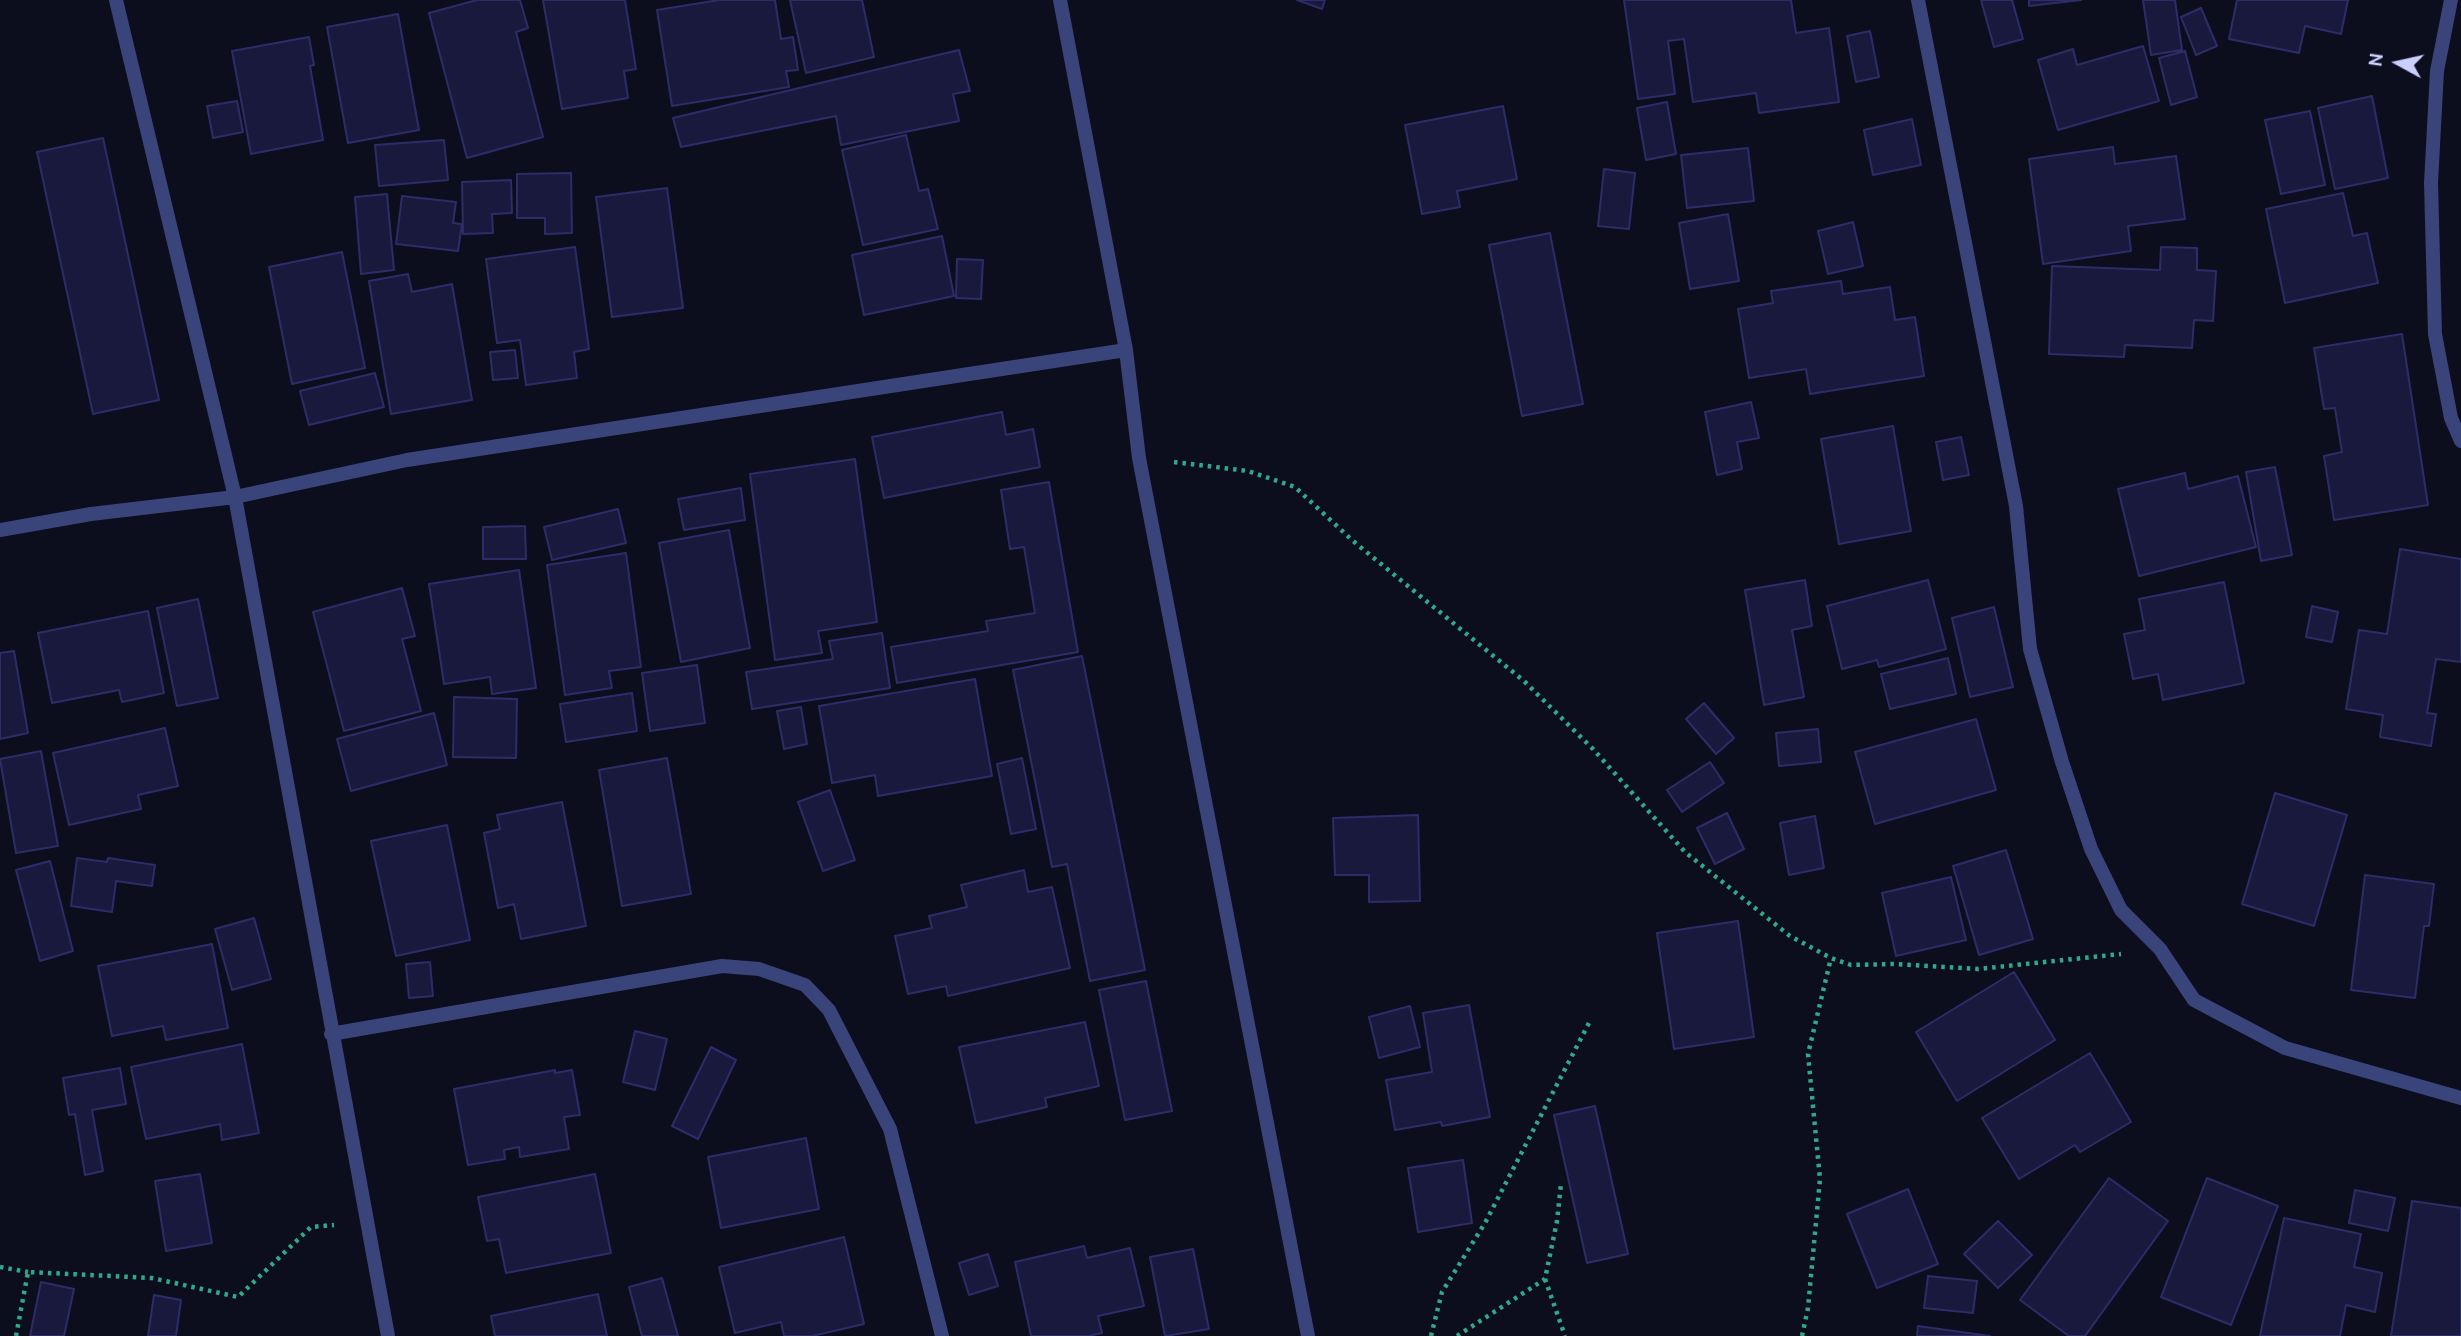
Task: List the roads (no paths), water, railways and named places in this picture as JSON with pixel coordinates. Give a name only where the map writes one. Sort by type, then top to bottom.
[{"type":"street","points":[[117,0],[234,497],[388,1336]]},
{"type":"street","points":[[1060,0],[1126,350],[1139,458],[1308,1336]]},
{"type":"street","points":[[1918,0],[2016,506],[2030,649],[2062,762],[2091,849],[2121,910],[2160,949],[2194,1000],[2285,1048],[2461,1098]]},
{"type":"street","points":[[2451,0],[2437,71],[2431,183],[2435,334],[2451,418],[2461,441]]},
{"type":"street","points":[[0,530],[91,514],[234,497],[407,460],[1126,350]]},
{"type":"street","points":[[331,1034],[722,966],[759,969],[805,985],[828,1010],[890,1129],[942,1336]]}]
